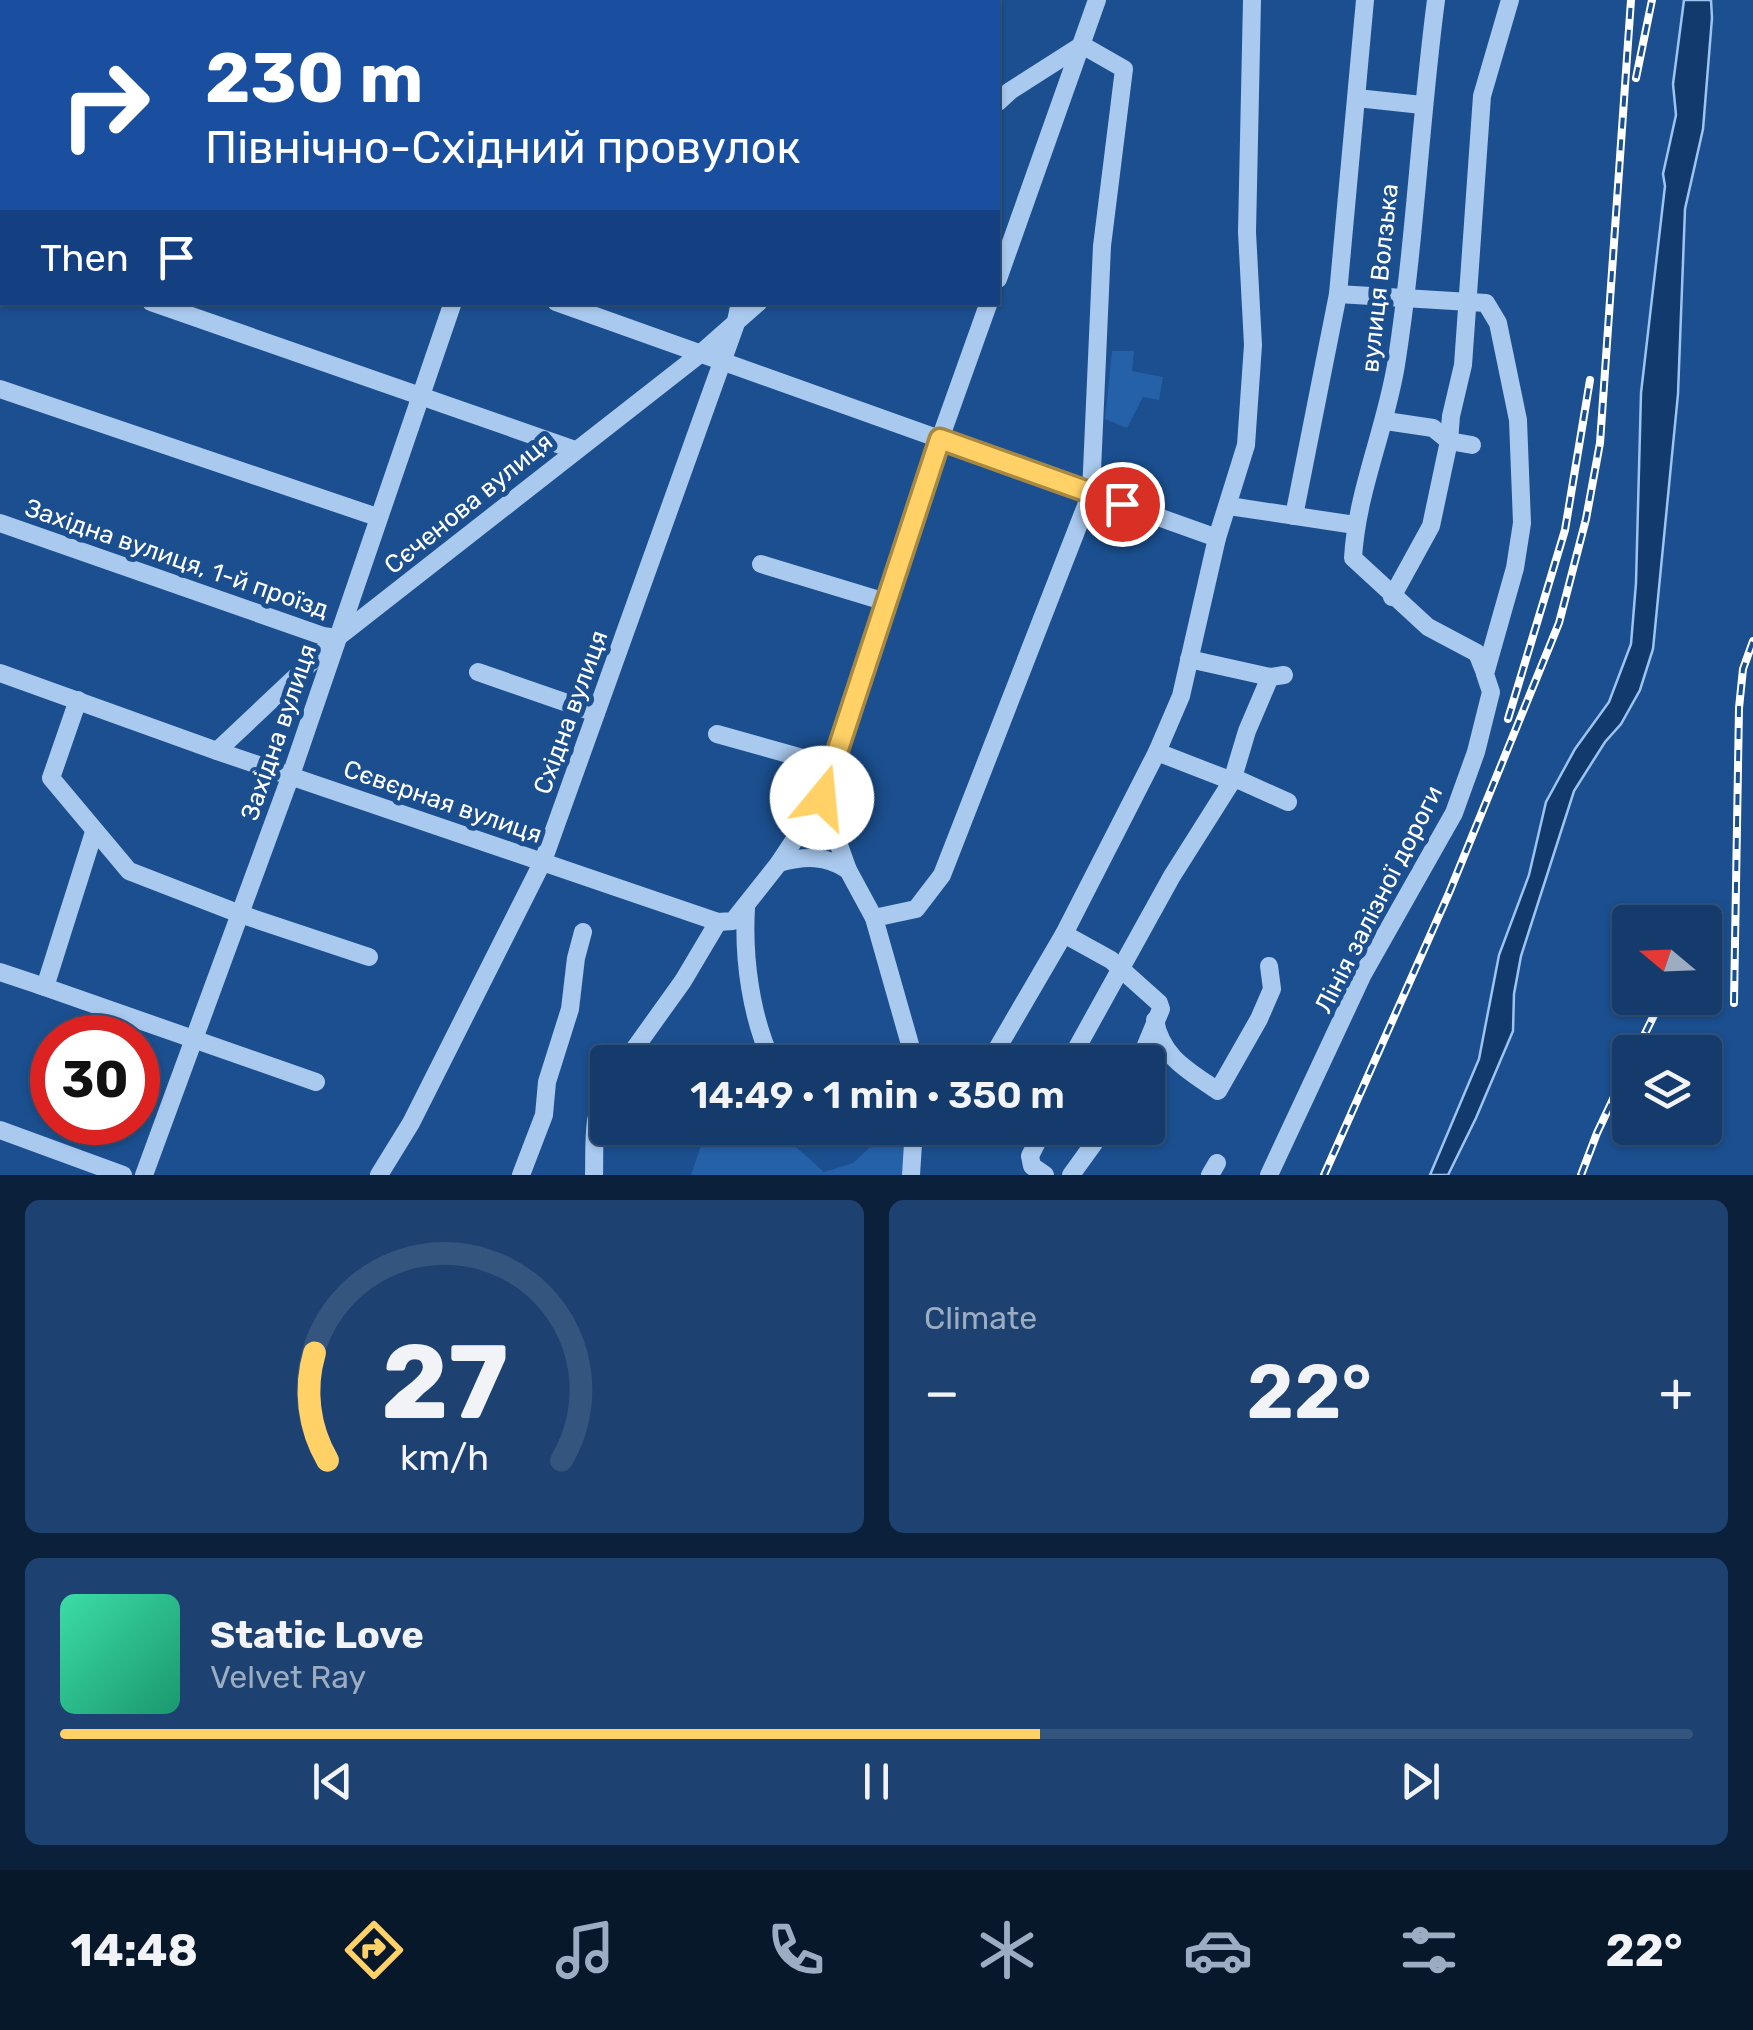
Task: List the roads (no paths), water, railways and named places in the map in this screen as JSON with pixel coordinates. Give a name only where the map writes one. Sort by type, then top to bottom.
[{"type":"street","points":[[1000,273],[1097,0]]},
{"type":"street","points":[[999,1045],[1064,934],[1157,752],[1181,696],[1217,538],[1246,446],[1253,346],[1247,232],[1252,0]]},
{"type":"street","points":[[1294,516],[1338,294],[1365,0]]},
{"type":"street","name":"вулиця Волзька","points":[[1392,598],[1354,558],[1355,525],[1366,472],[1386,421],[1404,300],[1436,0]]},
{"type":"street","points":[[1485,674],[1477,652],[1428,627],[1392,598],[1431,526],[1449,441],[1463,366],[1482,96],[1510,0]]},
{"type":"street","points":[[1000,101],[1082,45]]},
{"type":"street","points":[[874,918],[916,910],[942,875],[1091,493],[1102,246],[1124,69],[1082,45]]},
{"type":"street","points":[[1357,98],[1422,105]]},
{"type":"street","points":[[1338,294],[1468,302]]},
{"type":"street","name":"Лінія залізної дороги","points":[[1269,1175],[1363,974],[1454,813],[1476,752],[1491,692],[1485,674],[1515,568],[1522,523],[1518,420],[1498,323],[1486,303],[1468,302]]},
{"type":"street","points":[[161,305],[575,450]]},
{"type":"street","name":"Західна вулиця","points":[[144,1175],[291,775],[452,305]]},
{"type":"street","points":[[564,305],[1217,538]]},
{"type":"street","points":[[637,1045],[718,922],[733,921],[746,908],[822,798],[988,305]]},
{"type":"street","name":"Сєченова вулиця","points":[[216,751],[337,638],[700,354],[738,312]]},
{"type":"street","name":"Східна вулиця","points":[[379,1175],[411,1122],[543,861],[738,312]]},
{"type":"street","points":[[0,389],[377,517]]},
{"type":"street","points":[[1386,421],[1432,428],[1449,441],[1472,446]]},
{"type":"street","points":[[1229,506],[1355,525]]},
{"type":"street","name":"Західна вулиця, 1-й проїзд","points":[[0,524],[337,638]]},
{"type":"street","points":[[761,564],[886,602]]},
{"type":"street","points":[[1080,1045],[1172,876],[1232,781],[1247,730],[1277,676],[1188,660]]},
{"type":"street","name":"Сєвєрная вулиця","points":[[0,672],[216,751],[718,922]]},
{"type":"street","points":[[478,672],[596,713]]},
{"type":"street","points":[[78,700],[51,778],[129,871],[368,957]]},
{"type":"street","points":[[717,734],[831,766]]},
{"type":"street","points":[[1157,752],[1288,802]]},
{"type":"street","points":[[822,798],[848,870],[874,918],[910,1045]]},
{"type":"street","points":[[42,986],[94,832]]},
{"type":"street","points":[[778,863],[814,858],[835,861],[848,870]]},
{"type":"street","points":[[746,908],[744,934],[758,1032],[764,1045]]},
{"type":"street","points":[[521,1175],[544,1115],[547,1082],[570,1009],[582,932]]},
{"type":"street","points":[[1064,934],[1111,960],[1159,1003],[1161,1008],[1145,1045]]},
{"type":"street","points":[[1155,1020],[1158,1042],[1187,1070],[1218,1090],[1272,989],[1269,966]]},
{"type":"street","points":[[0,972],[316,1082]]},
{"type":"street","points":[[0,1130],[123,1175]]},
{"type":"street","points":[[594,1175],[595,1145]]},
{"type":"street","points":[[910,1175],[913,1145]]},
{"type":"street","points":[[1036,1145],[1030,1156],[1032,1166],[1045,1175]]},
{"type":"street","points":[[1071,1175],[1093,1145]]},
{"type":"railway","points":[[1324,1175],[1449,893],[1559,623],[1586,519],[1600,443],[1631,0]]},
{"type":"railway","points":[[1636,78],[1652,0]]},
{"type":"railway","points":[[1508,719],[1565,530],[1590,380]]},
{"type":"railway","points":[[1734,1003],[1739,708],[1743,669],[1753,641]]},
{"type":"railway","points":[[1644,1035],[1654,1015]]},
{"type":"railway","points":[[1581,1175],[1612,1101]]}]
